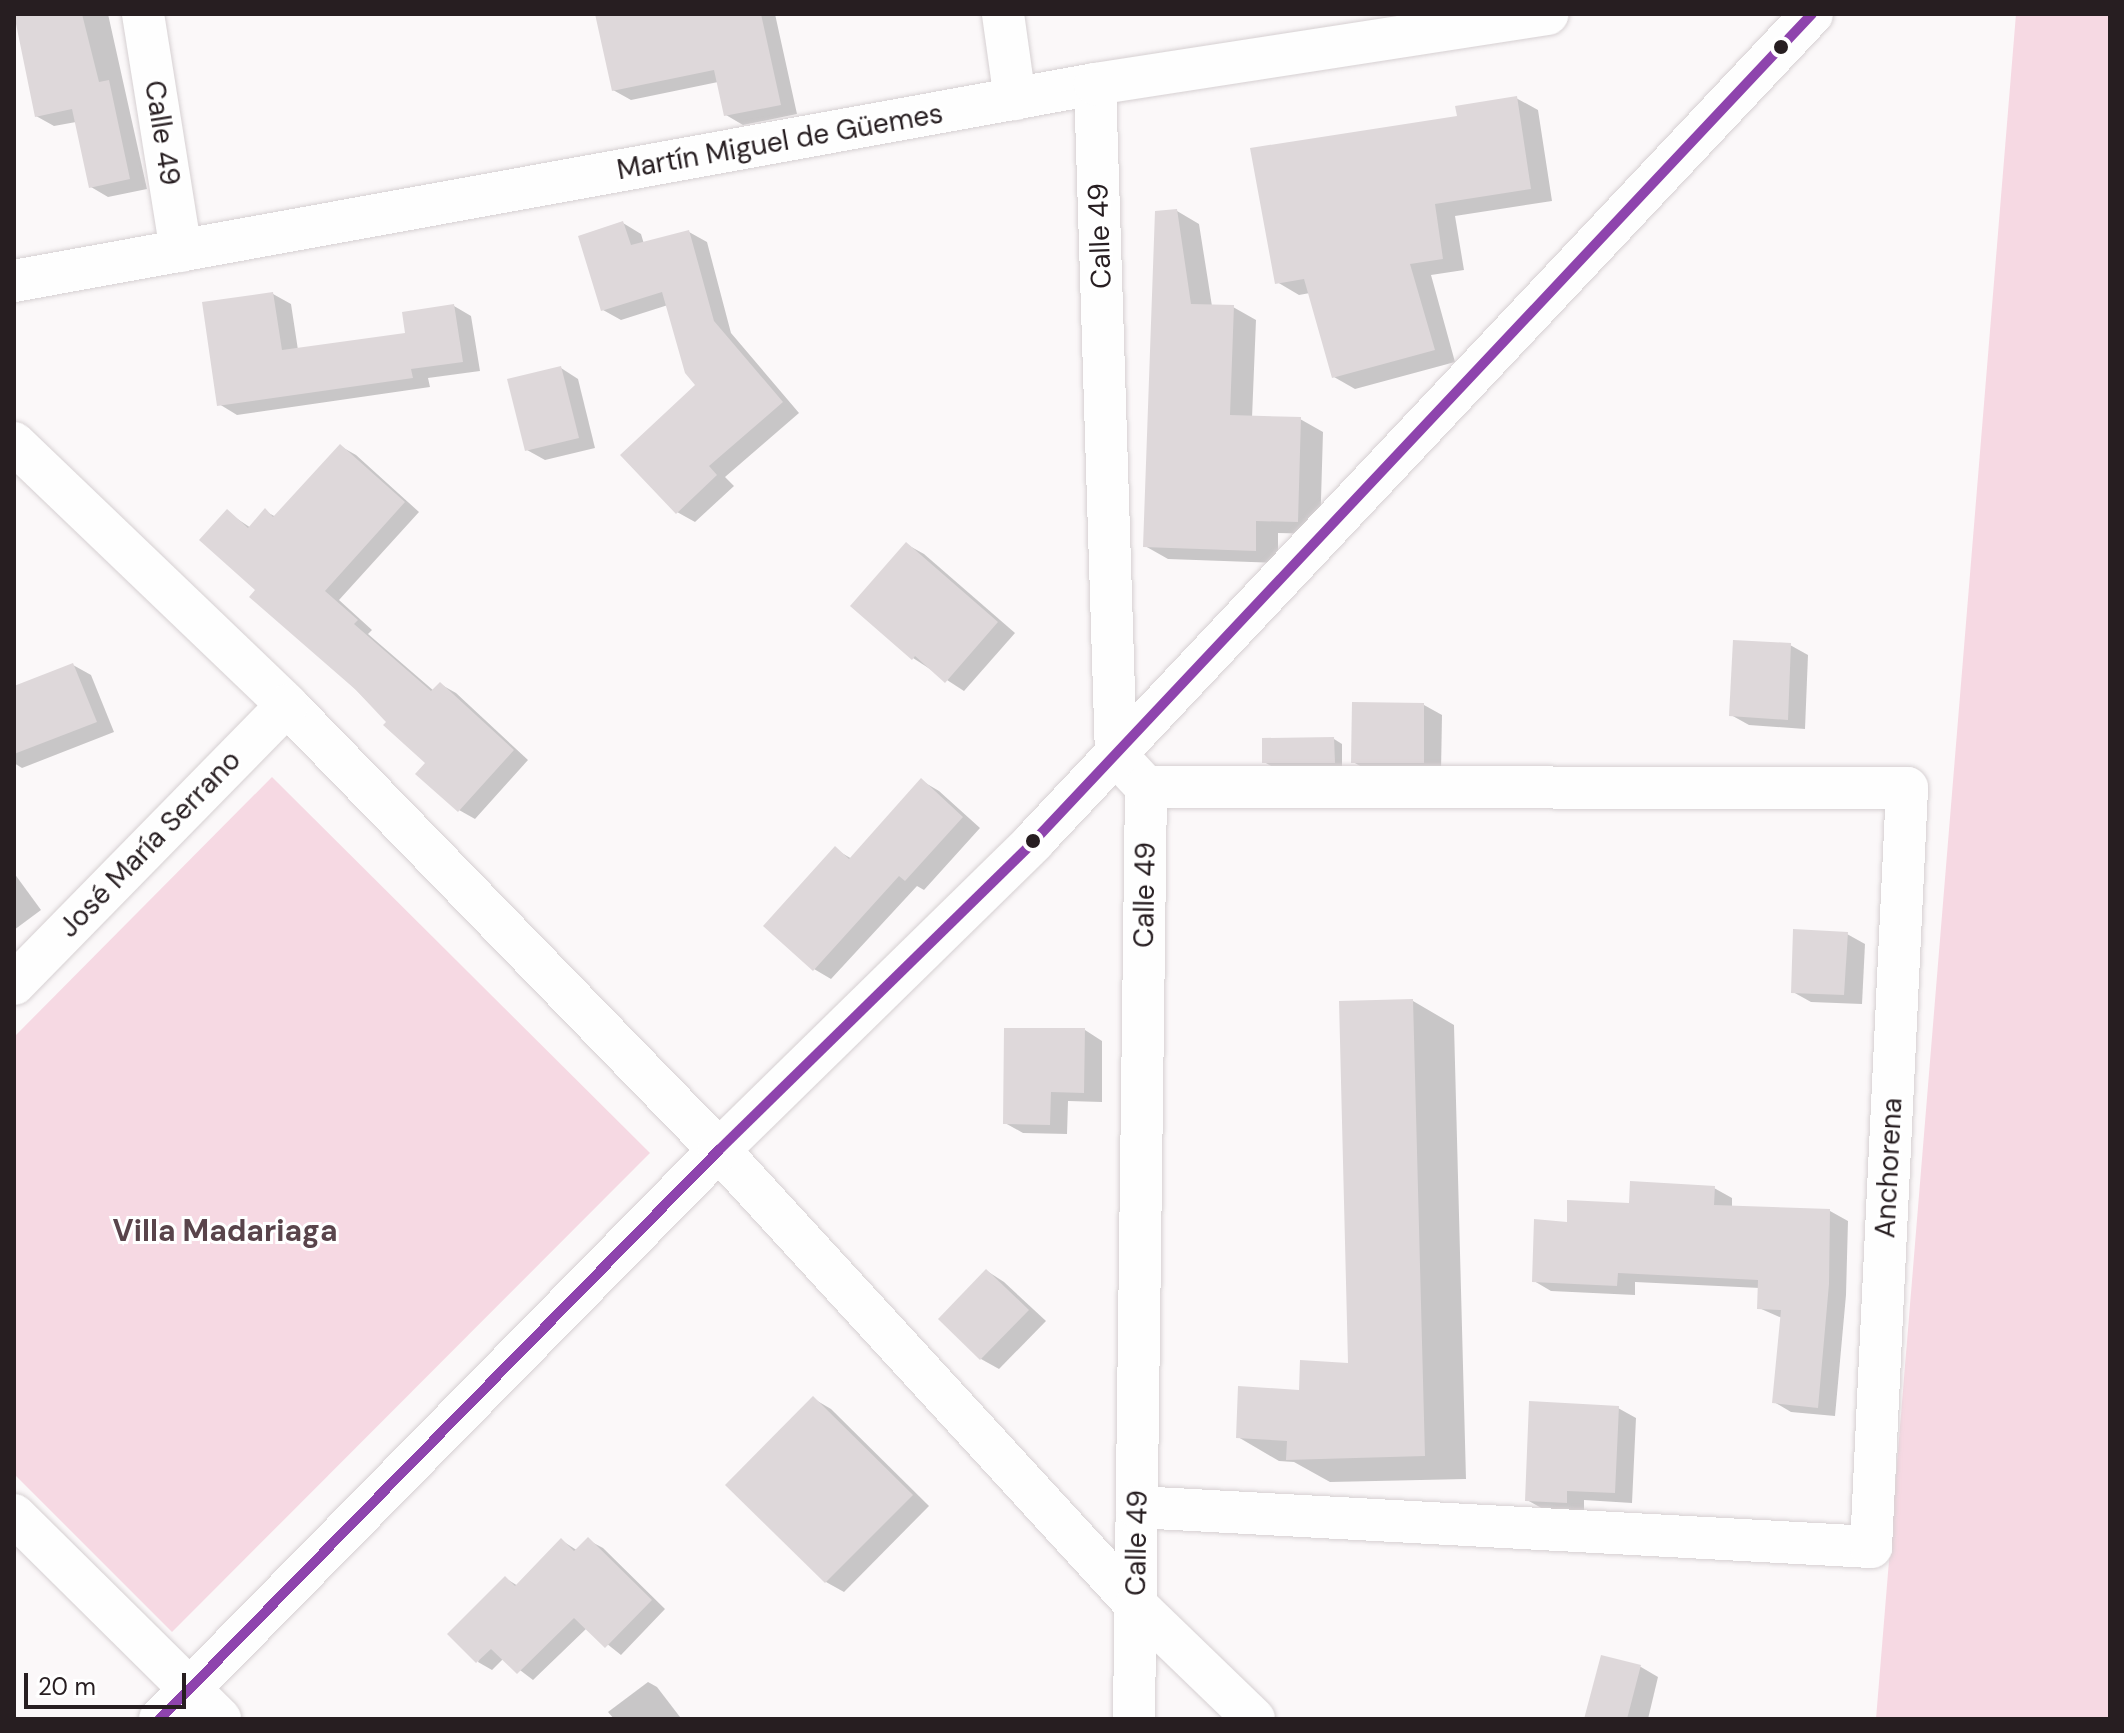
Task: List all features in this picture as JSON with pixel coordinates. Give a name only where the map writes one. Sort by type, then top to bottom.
[{"type":"street","name":"Calle 49","points":[[143,14],[181,251]]},
{"type":"street","points":[[1003,14],[1015,99]]},
{"type":"street","name":"Martín Miguel de Güemes","points":[[14,281],[1095,84],[1548,14]]},
{"type":"street","points":[[160,1719],[719,1150],[1033,842],[1812,14]]},
{"type":"street","name":"Calle 49","points":[[1095,84],[1116,755]]},
{"type":"street","points":[[14,443],[287,705],[719,1150],[1136,1605],[1254,1719]]},
{"type":"street","name":"José María Serrano","points":[[14,984],[287,705]]},
{"type":"street","points":[[1116,755],[1146,787]]},
{"type":"street","name":"Calle 49","points":[[1134,1719],[1146,787]]},
{"type":"street","name":"Anchorena","points":[[1137,1507],[1871,1547],[1907,788],[1146,787]]},
{"type":"street","points":[[14,1515],[220,1719]]},
{"type":"shaded area","points":[[2016,14],[2110,14],[2110,1719],[1876,1719]]},
{"type":"shaded area","points":[[272,777],[650,1153],[172,1632],[14,1474],[14,1037]]},
{"type":"building","points":[[14,14],[82,14],[99,82],[109,80],[130,179],[89,188],[72,109],[35,117]]},
{"type":"building","points":[[595,14],[761,14],[781,105],[724,116],[714,70],[612,91]]},
{"type":"building","points":[[1517,96],[1531,189],[1435,204],[1443,259],[1410,264],[1435,350],[1332,378],[1304,279],[1275,284],[1250,148],[1457,116],[1455,106]]},
{"type":"building","points":[[1177,209],[1191,304],[1234,305],[1230,415],[1301,417],[1298,522],[1256,521],[1256,551],[1143,547],[1155,211]]},
{"type":"building","points":[[623,221],[631,245],[689,230],[714,321],[783,402],[709,466],[717,475],[676,514],[620,455],[695,385],[685,373],[662,292],[601,311],[578,236]]},
{"type":"building","points":[[273,292],[282,350],[405,333],[402,312],[454,304],[463,362],[411,369],[413,378],[217,406],[202,302]]},
{"type":"building","points":[[561,366],[579,438],[525,451],[507,379]]},
{"type":"building","points":[[340,444],[405,502],[325,591],[358,620],[354,624],[431,691],[440,682],[514,750],[458,812],[415,774],[425,763],[383,725],[386,722],[356,690],[249,597],[255,590],[199,540],[227,509],[248,528],[265,508],[273,517]]},
{"type":"building","points":[[906,542],[998,622],[945,683],[915,656],[912,660],[850,606]]},
{"type":"building","points":[[1733,640],[1791,643],[1788,720],[1729,716]]},
{"type":"building","points":[[73,663],[97,722],[14,754],[14,686]]},
{"type":"building","points":[[1352,702],[1424,703],[1424,763],[1351,763]]},
{"type":"building","points":[[1334,737],[1335,763],[1262,763],[1262,738]]},
{"type":"building","points":[[921,778],[963,817],[905,881],[899,876],[813,971],[763,926],[835,846],[849,859]]},
{"type":"building","points":[[1793,929],[1848,932],[1844,995],[1791,993]]},
{"type":"building","points":[[1413,999],[1425,1456],[1286,1460],[1287,1441],[1236,1438],[1238,1386],[1299,1390],[1300,1360],[1348,1363],[1339,1001]]},
{"type":"building","points":[[1004,1028],[1085,1028],[1084,1093],[1051,1092],[1050,1125],[1003,1124]]},
{"type":"building","points":[[1630,1181],[1715,1186],[1714,1205],[1830,1209],[1829,1284],[1818,1408],[1772,1403],[1781,1310],[1757,1309],[1758,1280],[1618,1273],[1617,1286],[1532,1282],[1534,1219],[1567,1222],[1567,1200],[1629,1203]]},
{"type":"building","points":[[986,1269],[1029,1310],[980,1360],[938,1319]]},
{"type":"building","points":[[813,1396],[913,1495],[825,1583],[725,1485]]},
{"type":"building","points":[[1529,1401],[1619,1406],[1615,1493],[1567,1491],[1567,1503],[1525,1501]]},
{"type":"building","points":[[588,1537],[652,1600],[605,1648],[574,1618],[517,1674],[491,1649],[476,1663],[447,1634],[505,1576],[515,1586],[561,1538],[574,1551]]},
{"type":"building","points":[[1601,1655],[1641,1665],[1627,1719],[1584,1719]]},
{"type":"transit line","points":[[160,1719],[719,1150],[1033,842],[1812,14]]},
{"type":"district","name":"Villa Madariaga","points":[[225,1231]]}]
